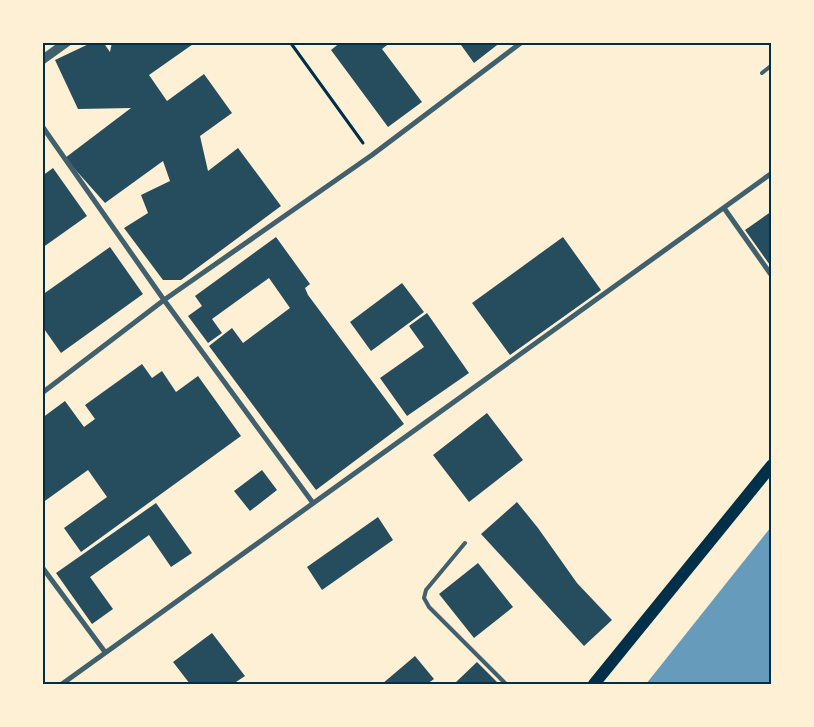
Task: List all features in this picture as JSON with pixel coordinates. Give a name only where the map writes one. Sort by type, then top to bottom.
[{"type":"main road","points":[[594,684],[772,465]]},
{"type":"street","points":[[42,60],[67,42]]},
{"type":"street","points":[[42,393],[164,300],[372,155],[522,42]]},
{"type":"street","points":[[42,126],[164,300],[313,503]]},
{"type":"street","points":[[62,684],[772,174]]},
{"type":"street","points":[[724,208],[772,276]]},
{"type":"street","points":[[42,567],[105,652]]},
{"type":"lane","points":[[762,73],[772,65]]},
{"type":"lane","points":[[465,543],[426,590],[424,598],[429,607],[506,684]]},
{"type":"path","points":[[290,42],[372,155]]},
{"type":"water","points":[[771,527],[771,684],[646,684]]},
{"type":"building","points":[[93,42],[103,42],[110,52],[112,42],[196,42],[149,75],[167,101],[204,74],[232,113],[200,136],[208,171],[238,148],[281,206],[181,280],[163,280],[124,228],[148,213],[141,195],[170,181],[163,161],[105,203],[65,158],[131,108],[78,109],[55,60]]},
{"type":"building","points":[[341,42],[391,42],[382,49],[422,102],[388,127],[331,50]]},
{"type":"building","points":[[465,42],[501,42],[474,63],[461,45]]},
{"type":"building","points":[[53,168],[87,216],[42,248],[42,176]]},
{"type":"building","points":[[772,211],[772,268],[745,230]]},
{"type":"building","points":[[276,237],[310,284],[305,288],[308,295],[404,424],[316,490],[209,346],[232,328],[243,343],[290,308],[269,278],[212,319],[222,333],[208,343],[188,316],[202,306],[195,296]]},
{"type":"building","points":[[563,237],[601,290],[510,355],[472,303]]},
{"type":"building","points":[[110,247],[143,294],[61,353],[42,326],[42,295]]},
{"type":"building","points":[[402,283],[424,312],[371,351],[350,322]]},
{"type":"building","points":[[427,313],[469,373],[407,416],[380,378],[424,347],[409,326]]},
{"type":"building","points":[[142,364],[152,378],[162,371],[176,392],[198,376],[241,436],[81,552],[64,528],[107,497],[88,470],[42,503],[42,418],[65,401],[84,427],[95,419],[85,405]]},
{"type":"building","points":[[487,413],[523,460],[469,502],[433,455]]},
{"type":"building","points":[[262,470],[277,490],[250,511],[234,491]]},
{"type":"building","points":[[517,502],[577,583],[612,620],[584,646],[481,534]]},
{"type":"building","points":[[156,503],[192,553],[171,567],[149,535],[90,577],[113,609],[92,624],[56,573]]},
{"type":"building","points":[[378,517],[393,540],[322,590],[307,567]]},
{"type":"building","points":[[478,563],[513,607],[474,638],[439,594]]},
{"type":"building","points":[[212,633],[245,676],[233,684],[190,684],[173,662]]},
{"type":"building","points":[[415,656],[434,679],[427,684],[382,684]]},
{"type":"building","points":[[477,662],[499,684],[454,684]]}]
